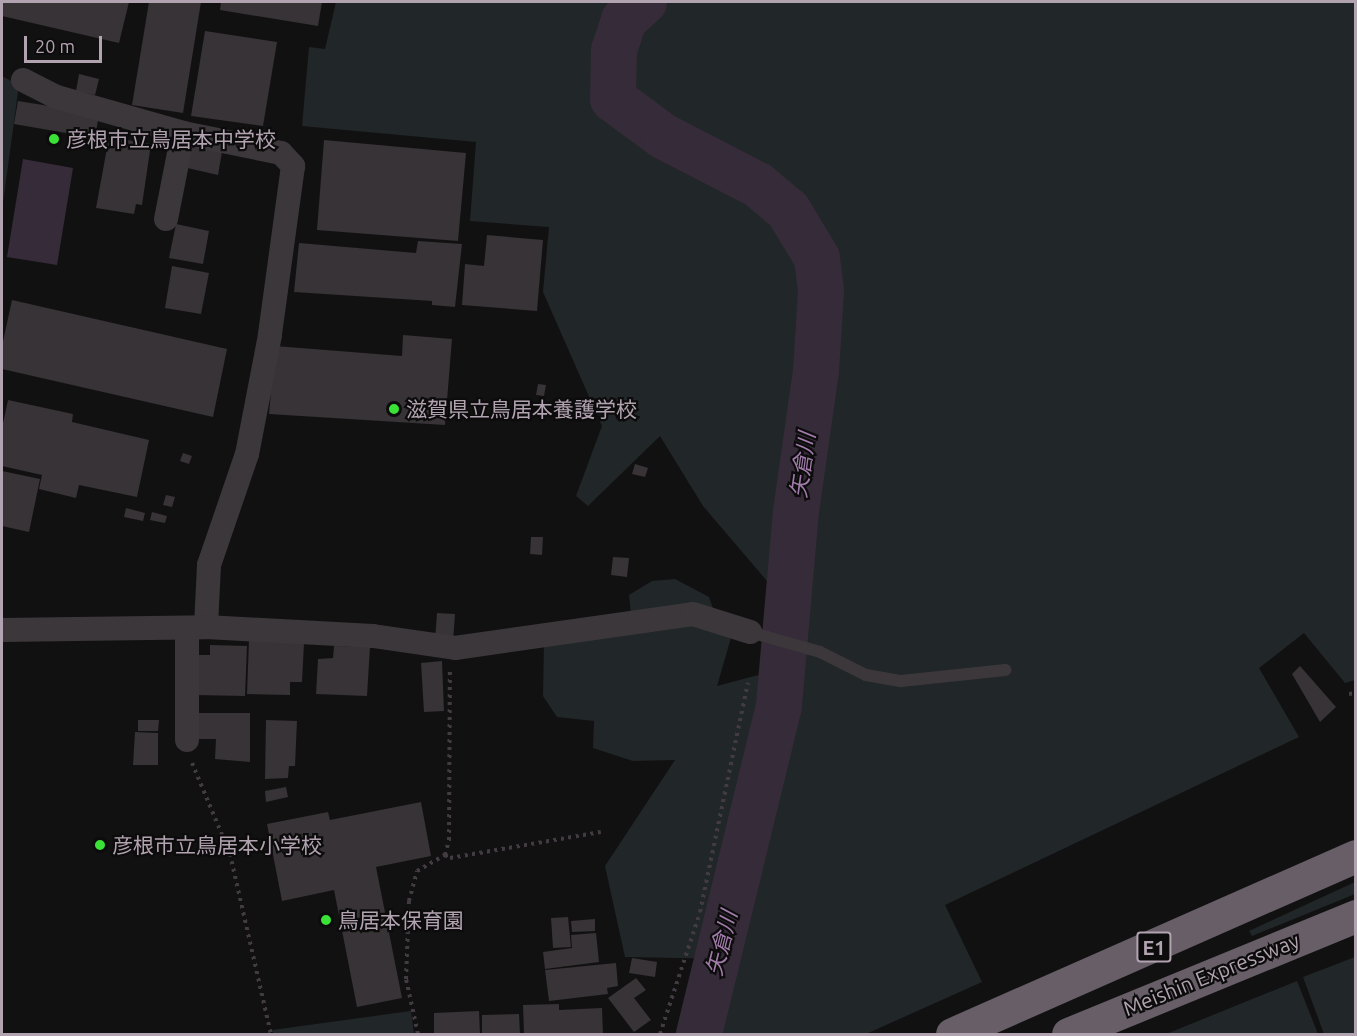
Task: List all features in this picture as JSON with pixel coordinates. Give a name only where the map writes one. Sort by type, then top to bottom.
[{"type":"highway","name":"E1","points":[[952,1035],[1356,856]]},
{"type":"highway","name":"Meishin Expressway","points":[[1068,1035],[1356,916]]},
{"type":"street","points":[[23,80],[57,97],[183,133],[281,153],[293,166],[270,335],[247,454],[210,566],[196,627],[187,740]]},
{"type":"street","points":[[166,219],[183,133]]},
{"type":"street","points":[[2,630],[196,627],[372,636],[450,648],[693,614],[750,632]]},
{"type":"lane","points":[[750,632],[820,652],[866,675],[901,681],[1005,670]]},
{"type":"path","points":[[418,1035],[406,979],[409,902],[417,871],[445,855],[449,840],[450,648]]},
{"type":"path","points":[[660,1035],[700,912],[748,683]]},
{"type":"path","points":[[1349,694],[1356,693]]},
{"type":"path","points":[[187,740],[190,759],[230,854],[271,1035]]},
{"type":"path","points":[[445,855],[450,858],[601,832]]},
{"type":"shaded area","points":[[336,2],[1355,2],[1355,680],[1345,683],[1304,633],[1259,668],[1299,737],[945,905],[982,982],[866,1034],[721,1034],[733,959],[625,957],[605,866],[675,760],[633,761],[593,748],[594,721],[557,717],[543,696],[544,643],[679,621],[733,631],[717,686],[796,665],[802,622],[703,506],[660,436],[588,506],[576,496],[602,426],[543,292],[549,227],[470,221],[476,142],[302,126],[309,47],[325,49]]},
{"type":"shaded area","points":[[2,76],[19,85],[2,210]]},
{"type":"shaded area","points":[[23,159],[73,168],[57,265],[7,257]]},
{"type":"shaded area","points":[[675,579],[709,597],[715,614],[631,616],[629,595],[652,581]]},
{"type":"shaded area","points":[[1355,882],[1355,894],[1252,936],[1249,931]]},
{"type":"shaded area","points":[[1355,957],[1355,1034],[1324,1034],[1303,977]]},
{"type":"shaded area","points":[[1297,981],[1318,1034],[1166,1034]]},
{"type":"shaded area","points":[[411,1011],[414,1034],[274,1034],[272,1030]]},
{"type":"building","points":[[2,2],[129,2],[119,43],[2,16]]},
{"type":"building","points":[[149,2],[201,2],[183,113],[132,105]]},
{"type":"building","points":[[221,2],[322,2],[318,26],[220,10]]},
{"type":"building","points":[[205,31],[277,42],[263,126],[191,116]]},
{"type":"building","points":[[79,74],[99,79],[95,95],[76,91]]},
{"type":"building","points":[[18,101],[99,114],[95,138],[14,124]]},
{"type":"building","points":[[109,137],[151,144],[142,205],[136,204],[134,214],[96,208]]},
{"type":"building","points":[[324,140],[466,153],[458,241],[317,230]]},
{"type":"building","points":[[188,146],[222,152],[218,175],[183,167]]},
{"type":"building","points":[[176,224],[209,231],[203,264],[169,258]]},
{"type":"building","points":[[487,235],[543,240],[537,311],[462,305],[465,264],[484,266]]},
{"type":"building","points":[[418,241],[462,244],[455,307],[432,305],[432,301],[294,292],[299,243],[416,253]]},
{"type":"building","points":[[172,266],[209,273],[201,314],[165,308]]},
{"type":"building","points":[[12,300],[227,349],[213,417],[2,369],[2,346]]},
{"type":"building","points":[[403,335],[452,339],[445,425],[269,414],[275,346],[402,356]]},
{"type":"building","points":[[538,384],[546,385],[544,396],[536,395]]},
{"type":"building","points":[[8,400],[73,414],[72,422],[149,440],[137,497],[79,485],[76,498],[39,489],[42,475],[2,466],[2,428]]},
{"type":"building","points":[[183,453],[192,456],[189,464],[180,461]]},
{"type":"building","points":[[635,464],[648,468],[645,477],[632,474]]},
{"type":"building","points":[[2,471],[40,479],[29,532],[2,526]]},
{"type":"building","points":[[166,495],[175,497],[172,507],[163,505]]},
{"type":"building","points":[[126,508],[145,513],[143,521],[124,517]]},
{"type":"building","points":[[152,512],[167,516],[165,523],[150,520]]},
{"type":"building","points":[[531,537],[543,537],[542,555],[530,554]]},
{"type":"building","points":[[613,557],[629,558],[627,577],[611,575]]},
{"type":"building","points":[[437,613],[455,614],[453,642],[435,640]]},
{"type":"building","points":[[249,640],[304,643],[302,682],[290,682],[290,695],[247,694]]},
{"type":"building","points":[[210,645],[247,646],[245,696],[195,695],[195,655],[210,655]]},
{"type":"building","points":[[334,646],[370,647],[367,696],[316,694],[318,659],[333,658]]},
{"type":"building","points":[[442,661],[444,711],[424,712],[421,663]]},
{"type":"building","points":[[1300,666],[1336,707],[1320,722],[1292,674]]},
{"type":"building","points":[[195,713],[250,713],[250,762],[215,759],[216,739],[195,739]]},
{"type":"building","points":[[138,720],[159,720],[158,731],[138,731]]},
{"type":"building","points":[[266,720],[297,721],[295,766],[289,766],[288,778],[265,779]]},
{"type":"building","points":[[135,732],[158,733],[158,765],[133,765]]},
{"type":"building","points":[[286,787],[288,797],[266,802],[265,791]]},
{"type":"building","points":[[421,802],[431,856],[376,867],[402,998],[357,1007],[334,890],[282,901],[267,824],[328,812],[330,820]]},
{"type":"building","points":[[568,917],[571,947],[553,948],[551,918]]},
{"type":"building","points":[[595,919],[595,931],[572,932],[571,921]]},
{"type":"building","points":[[596,933],[599,962],[545,969],[543,952],[572,948],[571,935]]},
{"type":"building","points":[[632,958],[657,962],[655,977],[629,973]]},
{"type":"building","points":[[616,963],[618,986],[607,988],[608,994],[549,1001],[545,970]]},
{"type":"building","points":[[636,978],[646,990],[634,998],[651,1020],[634,1032],[608,998]]},
{"type":"building","points":[[559,1004],[559,1010],[602,1008],[603,1034],[524,1034],[523,1005]]},
{"type":"building","points":[[479,1011],[480,1034],[434,1034],[434,1013]]},
{"type":"building","points":[[519,1014],[520,1034],[482,1034],[482,1015]]},
{"type":"waterway","name":"矢倉川","points":[[644,2],[624,20],[614,50],[613,99],[663,136],[758,185],[788,210],[817,258],[821,290],[816,371],[796,511],[779,706],[699,1034]]},
{"type":"place","name":"彦根市立鳥居本中学校","points":[[54,139]]},
{"type":"place","name":"滋賀県立鳥居本養護学校","points":[[394,409]]},
{"type":"place","name":"彦根市立鳥居本小学校","points":[[100,845]]},
{"type":"place","name":"鳥居本保育園","points":[[326,920]]}]
